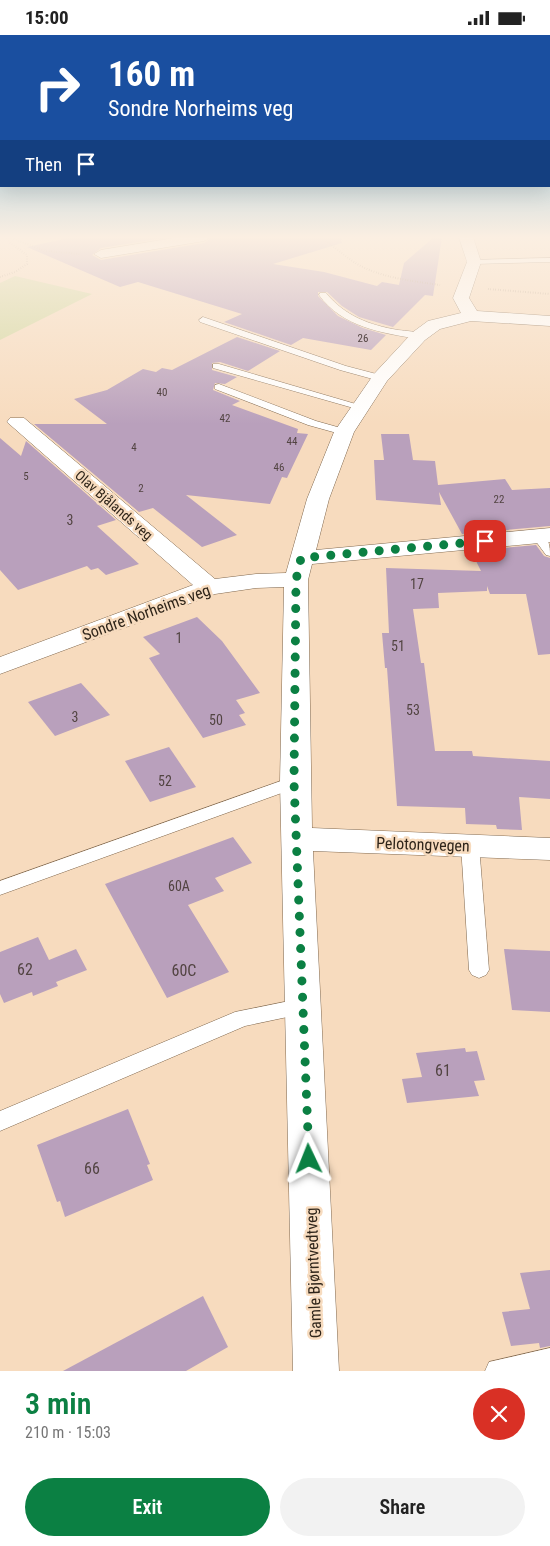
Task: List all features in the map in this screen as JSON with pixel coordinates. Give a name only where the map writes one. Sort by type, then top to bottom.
[{"type":"street","points":[[462,299],[471,316]]},
{"type":"street","name":"Gamle Bjørntvedtveg","points":[[316,1371],[304,1006],[294,782],[299,569],[318,499],[344,432],[380,378],[419,336],[434,325],[471,316],[550,321]]},
{"type":"street","name":"Olav Bjålands veg","points":[[17,422],[210,587]]},
{"type":"street","name":"Sondre Norheims veg","points":[[0,666],[210,587],[256,581],[299,569],[546,541]]},
{"type":"street","name":"Pelotongvegen","points":[[297,839],[550,849]]},
{"type":"lane","points":[[326,299],[333,309],[351,318],[386,331],[419,336]]},
{"type":"lane","points":[[203,320],[343,368],[380,378]]},
{"type":"lane","points":[[216,366],[360,407]]},
{"type":"lane","points":[[219,387],[312,423],[344,432]]},
{"type":"lane","points":[[0,888],[294,782]]},
{"type":"lane","points":[[470,845],[479,970]]},
{"type":"lane","points":[[0,1121],[242,1017],[304,1006]]},
{"type":"lane","points":[[498,1371],[550,1361]]},
{"type":"green space","points":[[0,299],[81,299],[0,340]]},
{"type":"building","points":[[194,299],[321,299],[338,316],[363,328],[386,335],[371,350],[303,338],[291,345],[224,322],[242,314]]},
{"type":"building","points":[[335,299],[421,299],[393,327],[359,317]]},
{"type":"building","points":[[237,337],[280,351],[248,371],[220,362],[212,363],[212,370],[237,377],[225,384],[215,383],[213,390],[240,401],[232,405],[298,429],[297,433],[308,434],[287,478],[282,477],[270,504],[186,495],[237,535],[202,547],[153,508],[139,512],[34,424],[107,424],[74,399],[107,390],[143,369],[156,372],[162,368],[172,370]]},
{"type":"building","points":[[381,434],[409,434],[413,460],[435,461],[438,485],[505,479],[512,490],[550,488],[550,526],[462,534],[439,492],[441,505],[376,500],[374,460],[384,460]]},
{"type":"building","points":[[0,438],[21,456],[26,441],[116,520],[97,526],[139,564],[106,575],[98,568],[91,570],[87,566],[18,590],[0,570]]},
{"type":"building","points":[[536,545],[544,556],[550,558],[550,654],[538,655],[526,594],[490,594],[487,586],[487,591],[438,593],[439,608],[413,609],[421,663],[424,663],[435,751],[472,751],[473,756],[550,761],[550,799],[519,797],[522,830],[497,829],[496,825],[466,824],[465,808],[397,806],[387,668],[385,668],[382,633],[389,633],[386,568],[481,571],[471,551]]},
{"type":"building","points":[[197,617],[222,641],[260,693],[236,700],[245,713],[239,715],[246,725],[203,738],[149,658],[160,654],[143,637]]},
{"type":"building","points":[[81,683],[110,715],[55,736],[28,702]]},
{"type":"building","points":[[169,747],[196,787],[150,802],[125,761]]},
{"type":"building","points":[[233,837],[252,863],[215,878],[224,891],[188,905],[229,972],[167,998],[105,884]]},
{"type":"building","points":[[38,937],[49,960],[76,949],[87,970],[56,982],[58,986],[33,996],[32,992],[4,1003],[0,994],[0,952]]},
{"type":"building","points":[[504,949],[550,951],[550,1012],[512,1010]]},
{"type":"building","points":[[465,1048],[466,1052],[477,1051],[485,1080],[474,1081],[479,1096],[407,1103],[402,1079],[422,1077],[416,1053]]},
{"type":"building","points":[[128,1109],[150,1164],[147,1165],[153,1180],[65,1217],[60,1201],[57,1202],[37,1145]]},
{"type":"building","points":[[550,1270],[550,1346],[540,1348],[539,1343],[511,1346],[502,1312],[530,1309],[520,1273]]},
{"type":"building","points":[[203,1296],[228,1347],[186,1371],[63,1371]]},
{"type":"route","points":[[309,1159],[294,782],[296,580],[301,558],[485,541]]}]
